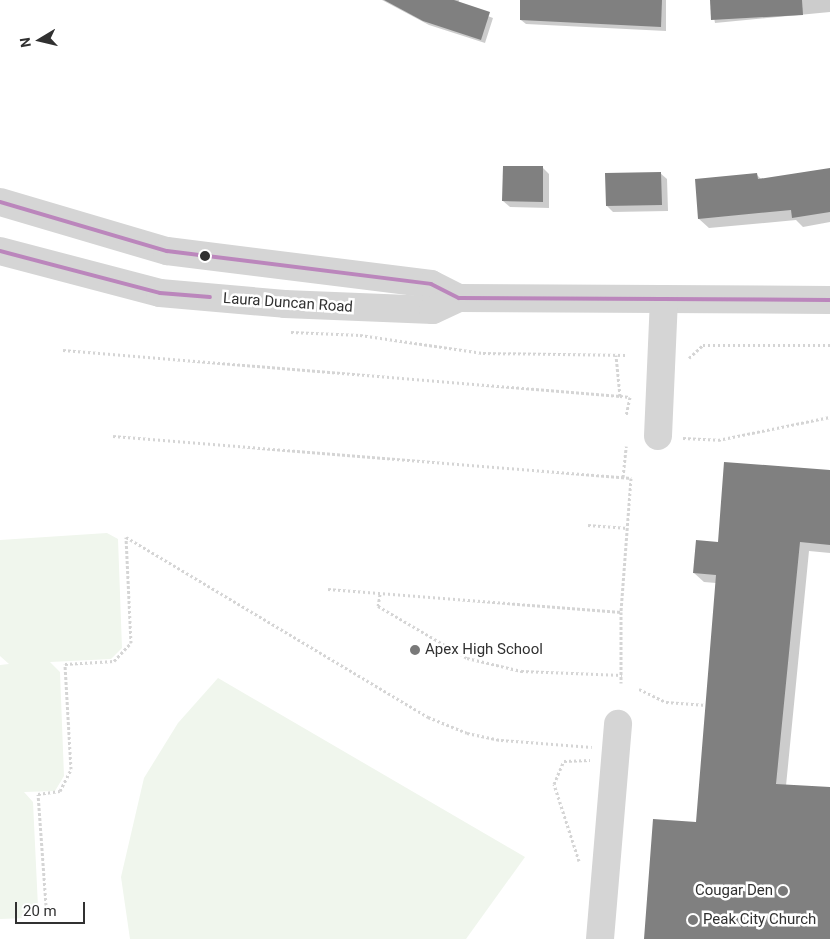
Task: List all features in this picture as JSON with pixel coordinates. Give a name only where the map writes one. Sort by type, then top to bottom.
[{"type":"street","name":"Laura Duncan Road","points":[[0,202],[167,251],[360,278],[431,284],[459,298]]},
{"type":"street","name":"Laura Duncan Road","points":[[0,251],[160,293],[318,306],[433,310],[459,298],[830,300]]},
{"type":"street","points":[[318,306],[339,298],[360,278]]},
{"type":"street","points":[[658,436],[664,299]]},
{"type":"street","points":[[600,939],[615,745]]},
{"type":"path","points":[[689,358],[703,345],[830,345]]},
{"type":"path","points":[[63,350],[630,397],[626,416]]},
{"type":"path","points":[[616,355],[620,396]]},
{"type":"path","points":[[658,436],[718,440],[830,417]]},
{"type":"path","points":[[113,436],[631,478],[621,612],[622,684]]},
{"type":"path","points":[[623,478],[626,446]]},
{"type":"path","points":[[588,525],[628,528]]},
{"type":"path","points":[[46,905],[38,794],[60,791],[71,769],[65,664],[114,661],[131,643],[126,537],[428,717],[467,733],[502,740],[615,745]]},
{"type":"path","points":[[328,589],[621,612]]},
{"type":"path","points":[[380,594],[378,606],[467,658],[521,671],[622,675]]},
{"type":"path","points":[[639,689],[666,702],[706,705]]},
{"type":"path","points":[[580,869],[578,846],[554,784],[556,770],[564,761],[615,745]]},
{"type":"shaded area","points":[[107,533],[118,539],[122,648],[111,659],[50,662],[60,672],[64,776],[55,791],[24,792],[33,802],[38,907],[28,918],[0,919],[0,665],[9,664],[0,656],[0,540]]},
{"type":"shaded area","points":[[218,678],[525,857],[466,939],[130,939],[121,877],[144,778],[178,723]]},
{"type":"building","points":[[384,0],[454,0],[490,12],[481,40],[423,21]]},
{"type":"building","points":[[520,0],[662,0],[661,27],[520,20]]},
{"type":"building","points":[[710,0],[802,0],[803,15],[711,20]]},
{"type":"building","points":[[503,166],[543,166],[543,202],[502,201]]},
{"type":"building","points":[[830,168],[830,212],[792,218],[791,210],[698,219],[695,179],[757,173],[758,179]]},
{"type":"building","points":[[661,172],[662,205],[606,206],[605,173]]},
{"type":"building","points":[[724,462],[830,470],[830,545],[800,542],[776,784],[830,787],[830,939],[644,939],[653,819],[696,822],[716,575],[693,573],[696,540],[718,542]]},
{"type":"transit line","points":[[0,202],[167,251],[431,284],[459,298],[830,300]]},
{"type":"transit line","points":[[0,251],[160,293],[210,297]]},
{"type":"place","name":"Apex High School","points":[[415,650]]},
{"type":"place","name":"Cougar Den","points":[[783,891]]},
{"type":"place","name":"Peak City Church","points":[[693,920]]}]
